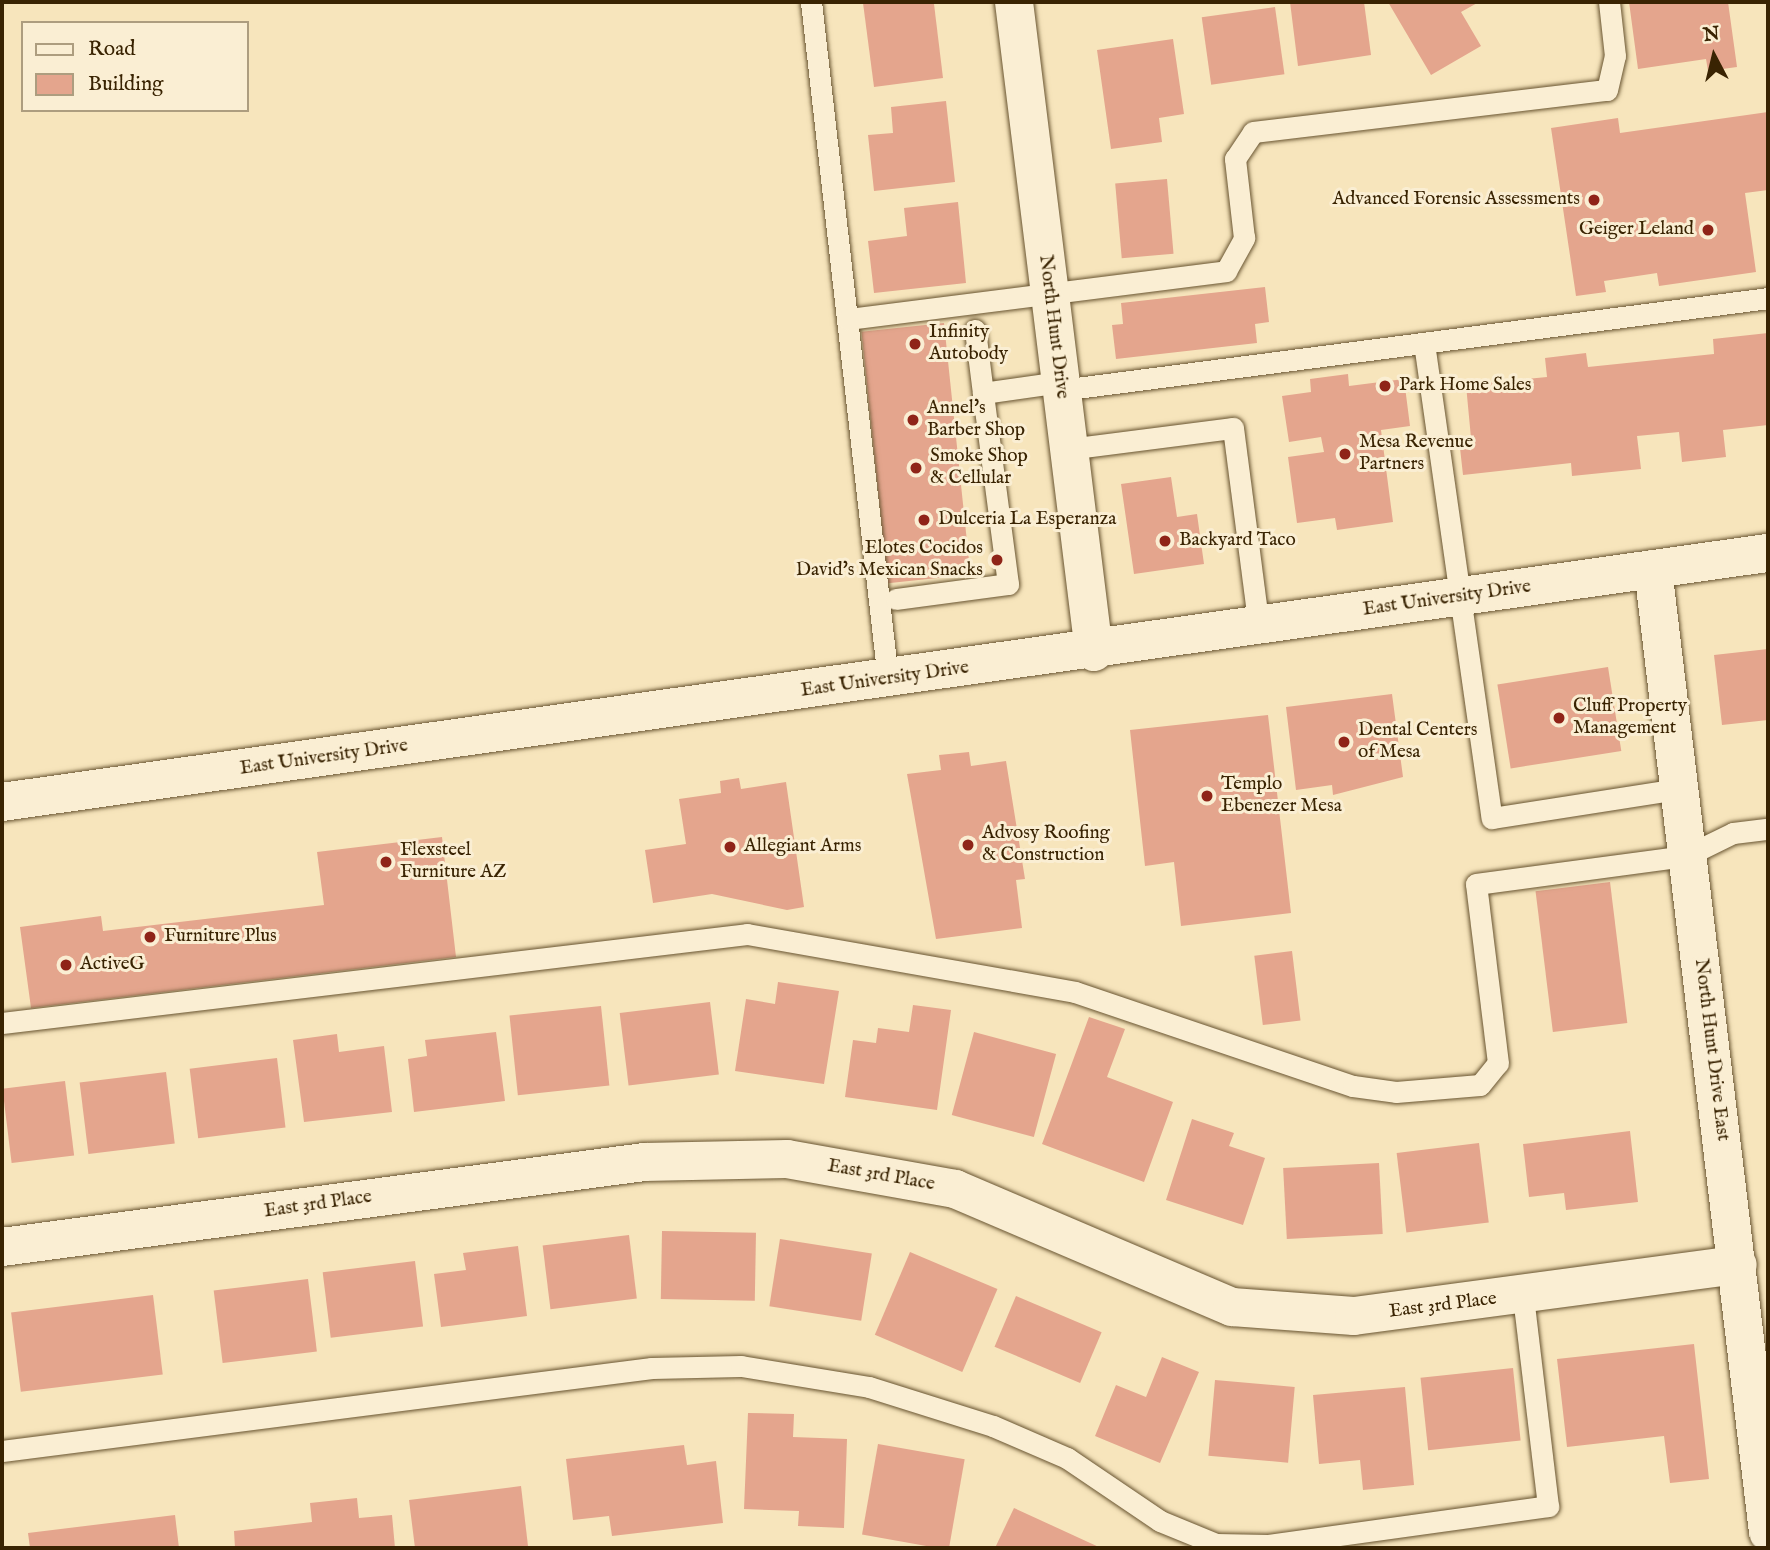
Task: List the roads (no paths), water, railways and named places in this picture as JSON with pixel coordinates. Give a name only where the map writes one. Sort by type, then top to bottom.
[{"type":"street","name":"North Hunt Drive","points":[[1014,2],[1094,652]]},
{"type":"street","name":"East University Drive","points":[[2,802],[1094,652],[1768,552]]},
{"type":"street","name":"North Hunt Drive East","points":[[1653,569],[1768,1532]]},
{"type":"street","name":"East 3rd Place","points":[[2,1247],[644,1162],[787,1159],[956,1189],[1232,1307],[1354,1316],[1523,1297],[1738,1265]]},
{"type":"lane","points":[[811,2],[888,680]]},
{"type":"lane","points":[[848,319],[1226,271],[1244,238],[1235,159],[1253,132],[1607,90],[1615,56],[1609,2]]},
{"type":"lane","points":[[983,393],[1424,343],[1768,298]]},
{"type":"lane","points":[[896,599],[1008,584],[975,330]]},
{"type":"lane","points":[[1424,343],[1465,597],[1492,818],[1678,789]]},
{"type":"lane","points":[[1068,449],[1233,428],[1259,627]]},
{"type":"lane","points":[[2,1023],[747,934],[1075,992],[1353,1086],[1396,1092],[1480,1085],[1497,1063],[1476,884],[1686,856],[1733,833],[1768,829]]},
{"type":"lane","points":[[2,1451],[652,1368],[741,1366],[869,1387],[993,1426],[1066,1458],[1160,1521],[1216,1544],[1268,1545],[1548,1506],[1523,1297]]},
{"type":"place","name":"Advanced Forensic Assessments","points":[[1594,200]]},
{"type":"place","name":"Geiger Leland","points":[[1708,230]]},
{"type":"place","name":"Infinity Autobody","points":[[915,344]]},
{"type":"place","name":"Park Home Sales","points":[[1385,386]]},
{"type":"place","name":"Annel's Barber Shop","points":[[913,420]]},
{"type":"place","name":"Mesa Revenue Partners","points":[[1345,454]]},
{"type":"place","name":"Smoke Shop & Cellular","points":[[916,468]]},
{"type":"place","name":"Dulceria La Esperanza","points":[[924,520]]},
{"type":"place","name":"Backyard Taco","points":[[1165,541]]},
{"type":"place","name":"Elotes Cocidos David's Mexican Snacks","points":[[997,560]]},
{"type":"place","name":"Cluff Property Management","points":[[1559,718]]},
{"type":"place","name":"Dental Centers of Mesa","points":[[1344,742]]},
{"type":"place","name":"Templo Ebenezer Mesa","points":[[1207,796]]},
{"type":"place","name":"Advosy Roofing & Construction","points":[[968,845]]},
{"type":"place","name":"Allegiant Arms","points":[[730,847]]},
{"type":"place","name":"Flexsteel Furniture AZ","points":[[386,862]]},
{"type":"place","name":"Furniture Plus","points":[[150,937]]},
{"type":"place","name":"ActiveG","points":[[66,965]]}]
